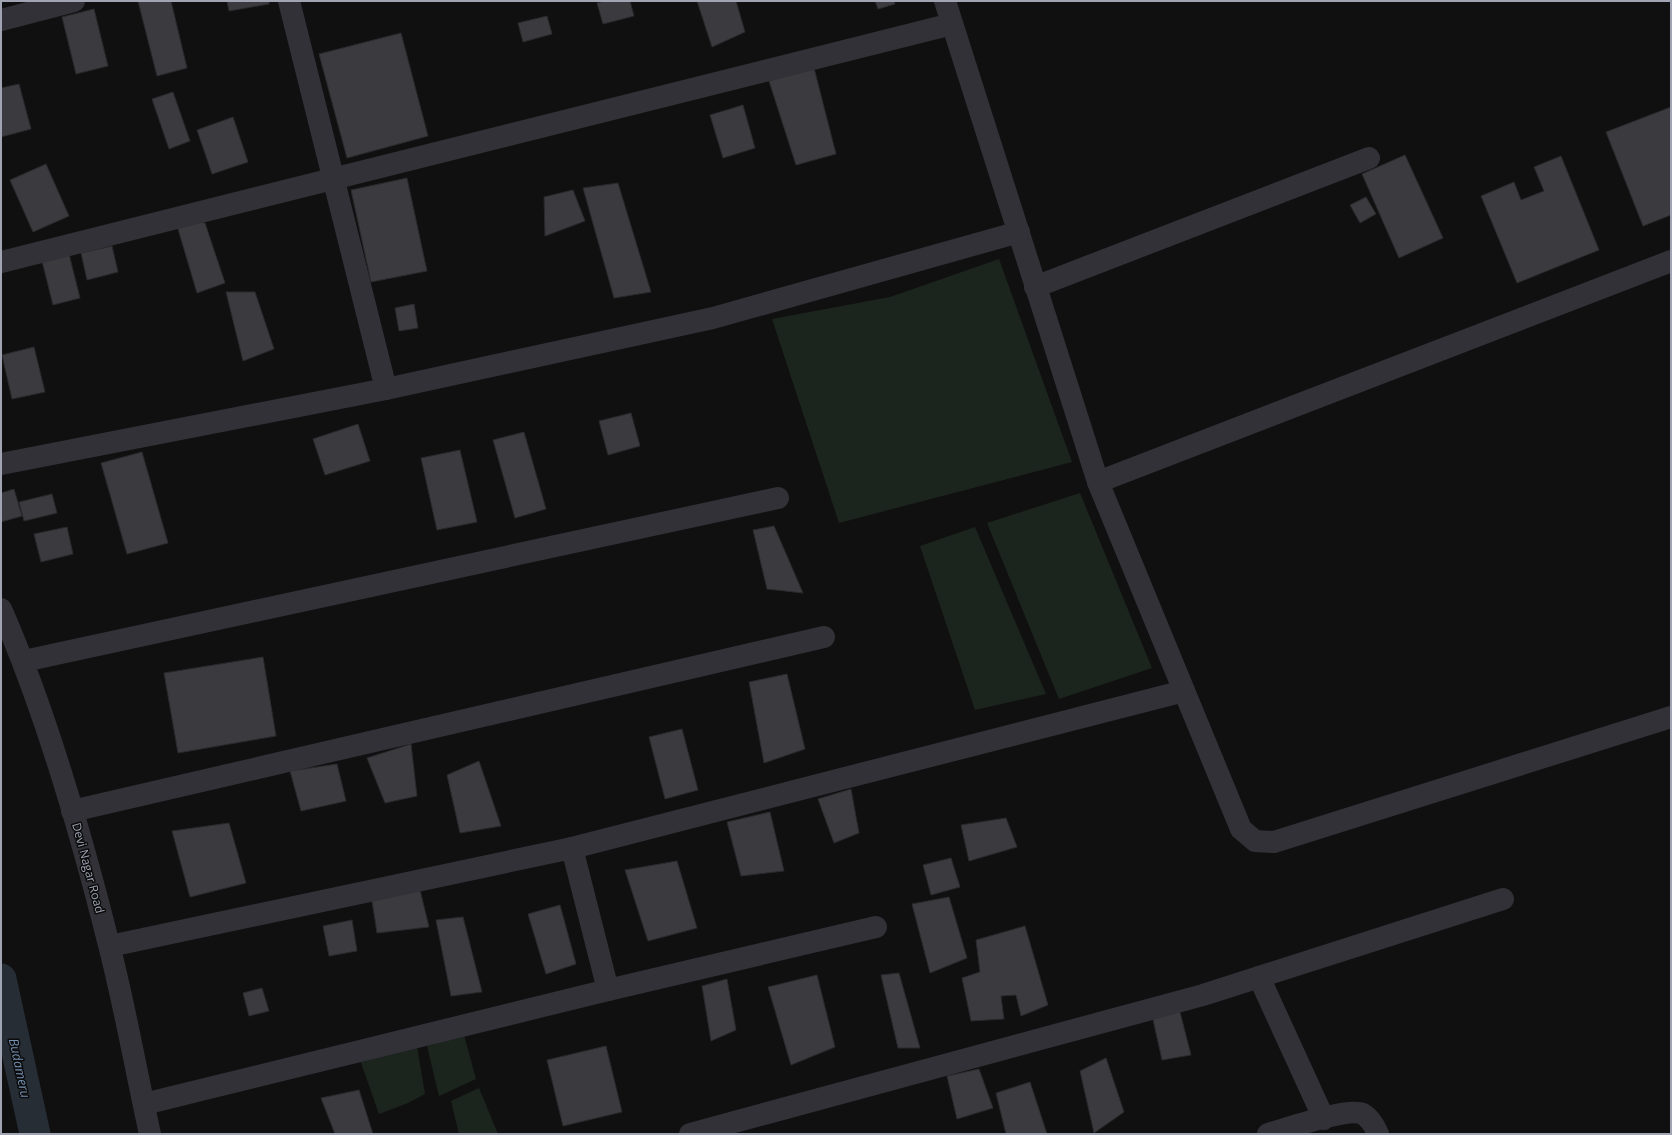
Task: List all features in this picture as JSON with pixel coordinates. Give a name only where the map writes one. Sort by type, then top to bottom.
[{"type":"street","points":[[1,20],[74,1]]},
{"type":"street","points":[[289,1],[386,389]]},
{"type":"street","points":[[945,1],[1098,482],[1241,829],[1255,841],[1274,842],[1671,718]]},
{"type":"street","points":[[1,262],[334,180],[952,24]]},
{"type":"street","points":[[1035,287],[1369,158]]},
{"type":"street","points":[[1,464],[386,389],[713,318],[1019,232]]},
{"type":"street","points":[[1098,482],[1671,261]]},
{"type":"street","points":[[24,661],[778,498]]},
{"type":"street","name":"Devi Nagar Road","points":[[1,609],[24,661],[72,811],[110,946],[150,1134]]},
{"type":"street","points":[[72,811],[824,637]]},
{"type":"street","points":[[110,946],[572,848],[1184,691]]},
{"type":"street","points":[[572,848],[608,990]]},
{"type":"street","points":[[690,1134],[1203,995],[1503,899]]},
{"type":"street","points":[[144,1104],[608,990],[876,927]]},
{"type":"street","points":[[1259,977],[1324,1119]]},
{"type":"street","points":[[1268,1134],[1348,1112],[1363,1114],[1374,1124],[1378,1134]]},
{"type":"shaded area","points":[[999,259],[1072,462],[839,523],[772,319],[890,297]]},
{"type":"shaded area","points":[[1080,493],[1152,668],[1059,699],[987,523]]},
{"type":"shaded area","points":[[975,527],[1046,694],[975,710],[920,546]]},
{"type":"shaded area","points":[[464,1035],[476,1079],[439,1096],[427,1046]]},
{"type":"shaded area","points":[[417,1046],[425,1094],[408,1103],[379,1114],[360,1060]]},
{"type":"shaded area","points":[[479,1088],[498,1134],[459,1134],[451,1101]]},
{"type":"building","points":[[138,1],[171,1],[187,68],[157,76]]},
{"type":"building","points":[[227,1],[269,1],[269,4],[229,11]]},
{"type":"building","points":[[604,1],[630,1],[634,16],[603,24],[597,3]]},
{"type":"building","points":[[697,1],[736,1],[745,32],[712,47]]},
{"type":"building","points":[[875,1],[894,1],[895,4],[878,9]]},
{"type":"building","points":[[94,9],[108,66],[76,74],[62,17]]},
{"type":"building","points":[[547,16],[552,34],[523,42],[518,23]]},
{"type":"building","points":[[401,33],[428,136],[347,158],[319,54]]},
{"type":"building","points":[[814,68],[836,154],[796,165],[769,81]]},
{"type":"building","points":[[19,84],[31,129],[1,137],[1,88]]},
{"type":"building","points":[[173,92],[190,141],[169,149],[152,99]]},
{"type":"building","points":[[743,105],[755,148],[723,158],[710,115]]},
{"type":"building","points":[[1671,107],[1671,215],[1643,226],[1606,132]]},
{"type":"building","points":[[233,117],[248,162],[212,174],[197,130]]},
{"type":"building","points":[[1405,155],[1443,238],[1399,258],[1362,174]]},
{"type":"building","points":[[1561,156],[1599,250],[1517,283],[1481,196],[1514,182],[1521,200],[1544,191],[1534,167]]},
{"type":"building","points":[[46,164],[69,216],[33,232],[10,180]]},
{"type":"building","points":[[407,178],[427,271],[371,282],[351,190]]},
{"type":"building","points":[[618,183],[651,292],[614,298],[583,188]]},
{"type":"building","points":[[573,190],[585,221],[545,236],[544,197]]},
{"type":"building","points":[[1366,197],[1376,214],[1360,223],[1350,205]]},
{"type":"building","points":[[175,219],[205,223],[225,283],[197,293]]},
{"type":"building","points":[[112,246],[118,272],[87,280],[81,253]]},
{"type":"building","points":[[69,254],[80,298],[53,305],[42,261]]},
{"type":"building","points":[[226,292],[255,292],[274,349],[243,361]]},
{"type":"building","points":[[414,304],[418,328],[399,331],[395,308]]},
{"type":"building","points":[[34,347],[45,392],[12,399],[2,355]]},
{"type":"building","points":[[631,413],[640,446],[608,455],[599,421]]},
{"type":"building","points":[[358,424],[370,461],[325,475],[313,439]]},
{"type":"building","points":[[524,432],[546,509],[515,518],[493,440]]},
{"type":"building","points":[[460,450],[477,522],[437,530],[421,458]]},
{"type":"building","points":[[142,452],[168,543],[127,554],[101,463]]},
{"type":"building","points":[[14,489],[22,516],[1,522],[1,493]]},
{"type":"building","points":[[52,494],[57,513],[24,521],[19,502]]},
{"type":"building","points":[[774,526],[803,593],[767,589],[753,530]]},
{"type":"building","points":[[67,527],[73,554],[41,562],[34,534]]},
{"type":"building","points":[[263,657],[276,736],[178,753],[164,673]]},
{"type":"building","points":[[787,674],[805,749],[764,763],[749,682]]},
{"type":"building","points":[[682,729],[698,790],[665,799],[649,737]]},
{"type":"building","points":[[411,744],[417,796],[385,803],[367,758]]},
{"type":"building","points":[[479,761],[501,826],[460,833],[447,775]]},
{"type":"building","points":[[337,764],[346,801],[301,811],[290,771]]},
{"type":"building","points":[[851,789],[859,833],[834,843],[818,799]]},
{"type":"building","points":[[770,812],[784,871],[741,876],[727,822]]},
{"type":"building","points":[[1006,818],[1017,847],[969,861],[961,825]]},
{"type":"building","points":[[229,823],[246,883],[190,897],[172,831]]},
{"type":"building","points":[[951,858],[960,887],[931,895],[923,865]]},
{"type":"building","points":[[677,861],[697,928],[648,941],[625,870]]},
{"type":"building","points":[[420,890],[429,927],[377,933],[372,901]]},
{"type":"building","points":[[949,897],[967,958],[930,973],[912,904]]},
{"type":"building","points":[[560,905],[576,964],[546,974],[528,914]]},
{"type":"building","points":[[463,917],[482,992],[451,996],[436,920]]},
{"type":"building","points":[[352,920],[357,951],[329,956],[323,926]]},
{"type":"building","points":[[1025,926],[1048,1005],[1021,1016],[1016,995],[1001,996],[1004,1019],[971,1021],[962,978],[980,972],[976,940]]},
{"type":"building","points":[[899,973],[920,1048],[898,1048],[881,975]]},
{"type":"building","points":[[817,975],[835,1047],[791,1065],[768,987]]},
{"type":"building","points":[[727,979],[736,1030],[711,1041],[702,986]]},
{"type":"building","points":[[262,988],[269,1011],[249,1016],[243,993]]},
{"type":"building","points":[[1180,1012],[1191,1055],[1162,1060],[1152,1015]]},
{"type":"building","points":[[606,1046],[622,1112],[563,1126],[547,1060]]},
{"type":"building","points":[[1106,1058],[1124,1112],[1094,1133],[1080,1071]]},
{"type":"building","points":[[979,1069],[993,1108],[957,1119],[947,1076]]},
{"type":"building","points":[[1030,1082],[1047,1134],[1006,1134],[996,1093]]},
{"type":"building","points":[[359,1090],[373,1134],[335,1134],[321,1098]]},
{"type":"waterway","name":"Budameru","points":[[1,979],[35,1134]]}]
